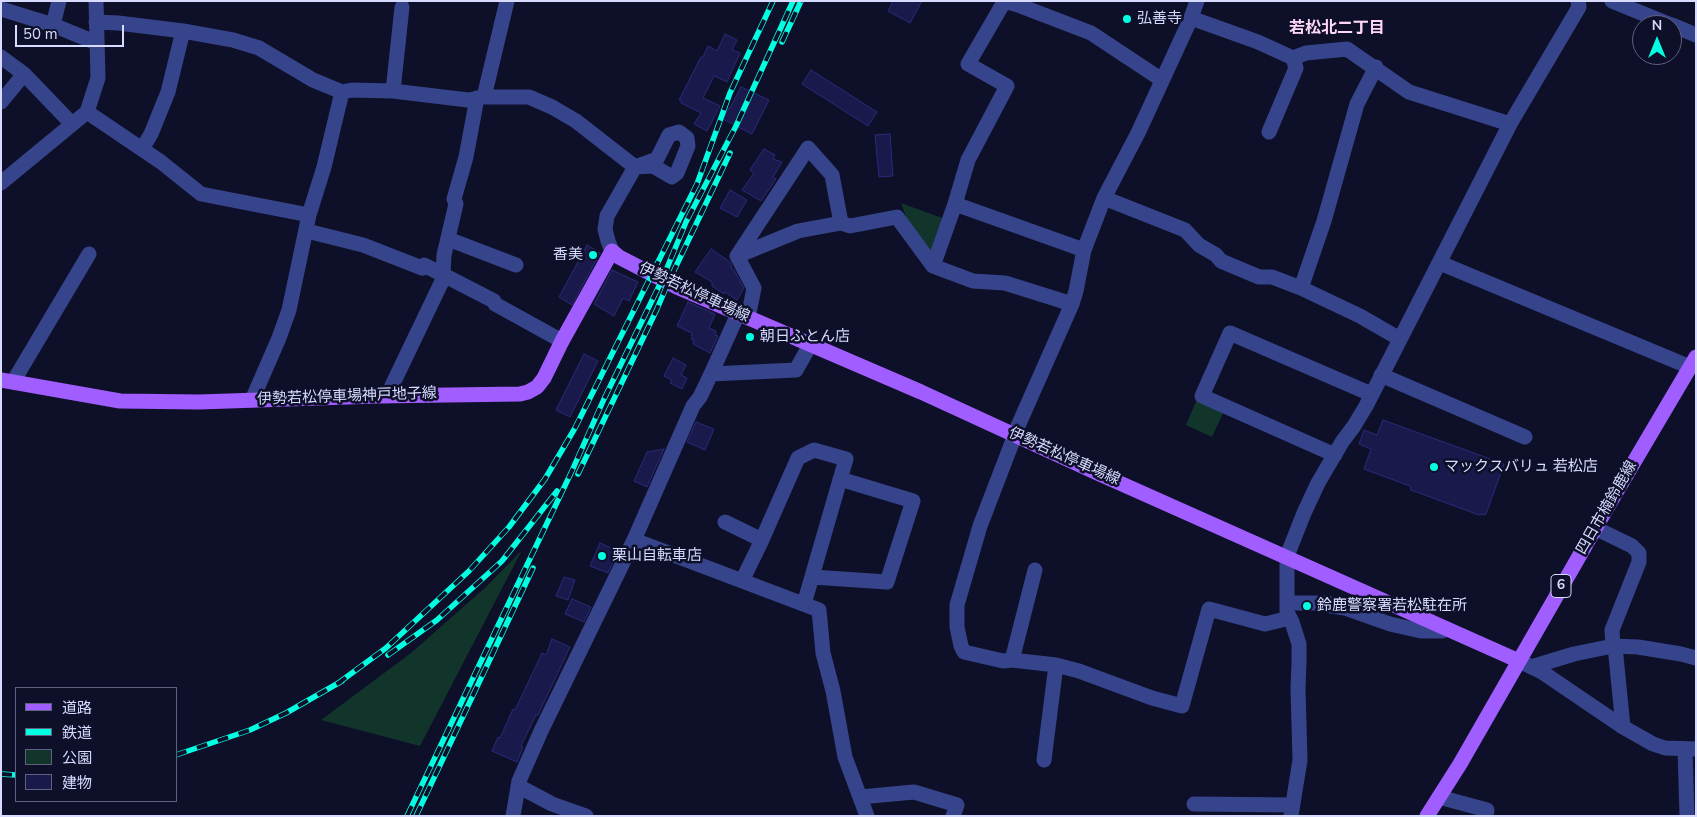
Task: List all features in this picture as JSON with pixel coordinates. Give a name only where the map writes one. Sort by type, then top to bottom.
[{"type":"main road","name":"伊勢若松停車場線","points":[[612,251],[618,257],[643,271],[1015,435],[1525,664]]},
{"type":"main road","name":"伊勢若松停車場神戸地子線","points":[[7,381],[120,401],[199,402],[520,394],[537,387],[544,378],[562,341],[612,251]]},
{"type":"main road","name":"四日市楠鈴鹿線","points":[[1427,816],[1525,664],[1595,528],[1693,364]]},
{"type":"street","points":[[53,25],[59,1]]},
{"type":"street","points":[[1,183],[87,112],[98,78],[96,1]]},
{"type":"street","points":[[387,396],[444,275],[448,239],[456,204],[454,199],[507,1]]},
{"type":"street","points":[[933,266],[968,160],[1006,86],[968,64],[1004,1],[1091,33],[1162,80]]},
{"type":"street","points":[[1197,1],[1138,133],[1104,198],[1084,250],[1072,304],[1015,435],[980,526],[957,605],[957,627],[961,646],[964,652],[1003,661],[1012,660],[1056,665],[1079,671],[1152,698],[1182,706],[1209,609],[1265,624],[1289,611],[1328,603],[1331,606],[1345,608],[1390,624],[1421,631],[1442,632],[1447,628]]},
{"type":"street","points":[[1194,804],[1292,810],[1300,760],[1299,662],[1298,644],[1289,611],[1286,556],[1315,490],[1342,442],[1354,426],[1440,263],[1510,124],[1579,7],[1578,1]]},
{"type":"street","points":[[1612,1],[1647,15]]},
{"type":"street","points":[[5,7],[97,43]]},
{"type":"street","points":[[393,91],[402,7]]},
{"type":"street","points":[[1191,18],[1258,42],[1293,58],[1306,53],[1347,49],[1376,67],[1409,92],[1510,124]]},
{"type":"street","points":[[96,22],[183,31],[233,40],[259,48],[313,80],[342,92],[352,90],[393,91],[468,100],[529,97],[552,107],[576,121],[636,167],[607,216],[605,229],[612,251]]},
{"type":"street","points":[[1682,29],[1696,35]]},
{"type":"street","points":[[142,149],[151,134],[168,92],[183,31]]},
{"type":"street","points":[[1,57],[24,74],[72,124]]},
{"type":"street","points":[[1269,132],[1296,68],[1293,58]]},
{"type":"street","points":[[1300,288],[1324,221],[1357,104],[1376,67]]},
{"type":"street","points":[[1,102],[24,74]]},
{"type":"street","points":[[252,400],[289,310],[309,215],[326,159],[342,92]]},
{"type":"street","points":[[87,112],[162,162],[201,194],[309,215]]},
{"type":"street","points":[[737,256],[808,148],[832,176],[841,223]]},
{"type":"street","points":[[1104,198],[1184,230],[1199,245],[1216,255],[1221,261],[1259,277],[1272,277],[1300,288],[1360,316],[1400,339]]},
{"type":"street","points":[[955,204],[1084,250]]},
{"type":"street","points":[[737,256],[798,231],[841,223],[850,226],[896,217],[933,266],[973,281],[1004,282],[1072,304]]},
{"type":"street","points":[[307,231],[363,245],[422,268],[424,265],[494,301],[494,304],[562,341]]},
{"type":"street","points":[[448,239],[516,265]]},
{"type":"street","points":[[7,381],[89,254]]},
{"type":"street","points":[[513,816],[518,786],[541,730],[634,540],[692,406],[700,397],[743,316],[754,288],[737,256]]},
{"type":"street","points":[[1440,263],[1693,364]]},
{"type":"street","points":[[1336,455],[1202,396],[1230,333],[1371,394]]},
{"type":"street","points":[[711,374],[796,370],[810,345]]},
{"type":"street","points":[[1381,375],[1526,437]]},
{"type":"street","points":[[742,581],[798,458],[814,450],[846,458],[804,604]]},
{"type":"street","points":[[812,577],[887,582],[913,501],[840,479]]},
{"type":"street","points":[[725,522],[762,540]]},
{"type":"street","points":[[1595,528],[1632,546],[1639,554],[1639,562],[1612,630],[1623,727]]},
{"type":"street","points":[[634,540],[819,610],[823,653],[833,691],[845,757],[867,816]]},
{"type":"street","points":[[1012,660],[1035,570]]},
{"type":"street","points":[[1525,664],[1614,646],[1646,648],[1696,658]]},
{"type":"street","points":[[1525,664],[1542,672],[1623,727],[1653,744],[1665,748],[1690,749],[1688,816]]},
{"type":"street","points":[[1044,760],[1056,665]]},
{"type":"street","points":[[518,786],[552,804],[586,816]]},
{"type":"street","points":[[860,797],[914,792],[957,805],[953,816]]},
{"type":"street","points":[[1439,797],[1487,810],[1486,816]]},
{"type":"green space","points":[[901,203],[945,219],[934,250],[925,249],[909,225]]},
{"type":"green space","points":[[1197,399],[1224,411],[1212,437],[1186,425]]},
{"type":"green space","points":[[522,550],[420,746],[321,720],[411,653],[487,586]]},
{"type":"building","points":[[893,1],[922,1],[910,23],[888,11]]},
{"type":"building","points":[[725,34],[737,40],[732,50],[740,53],[727,82],[714,76],[703,98],[720,106],[707,131],[694,124],[701,113],[681,103],[682,101],[679,100],[708,46],[717,51]]},
{"type":"building","points":[[811,70],[877,112],[868,126],[802,84]]},
{"type":"building","points":[[741,87],[769,100],[752,134],[723,119]]},
{"type":"building","points":[[890,134],[893,176],[879,177],[875,135]]},
{"type":"building","points":[[764,149],[775,155],[773,159],[782,162],[773,177],[776,179],[761,201],[742,190],[754,173],[750,170]]},
{"type":"building","points":[[730,190],[747,200],[737,217],[720,208]]},
{"type":"building","points":[[587,245],[600,253],[572,305],[559,297]]},
{"type":"building","points":[[711,249],[730,262],[731,268],[744,288],[737,300],[712,286],[712,282],[695,272]]},
{"type":"building","points":[[612,270],[638,282],[629,301],[623,298],[614,316],[594,304]]},
{"type":"building","points":[[688,302],[715,314],[709,328],[716,331],[715,335],[718,336],[710,353],[693,344],[694,340],[691,339],[692,333],[677,326]]},
{"type":"building","points":[[584,354],[598,361],[570,417],[556,410]]},
{"type":"building","points":[[673,358],[686,365],[681,375],[687,378],[682,389],[670,383],[672,380],[664,376]]},
{"type":"building","name":"マックスバリュ 若松店","points":[[1383,420],[1504,464],[1486,514],[1479,515],[1411,490],[1410,486],[1364,469],[1371,449],[1359,444],[1364,430],[1377,435]]},
{"type":"building","points":[[696,422],[714,429],[705,450],[687,442]]},
{"type":"building","points":[[664,449],[647,487],[634,481],[647,452]]},
{"type":"building","points":[[600,543],[618,551],[608,573],[590,566]]},
{"type":"building","points":[[564,577],[575,580],[568,600],[556,596]]},
{"type":"building","points":[[572,599],[591,607],[584,622],[565,614]]},
{"type":"building","points":[[552,639],[570,647],[521,746],[523,747],[517,762],[492,751],[513,709],[515,710],[542,653],[546,655]]},
{"type":"railway","points":[[337,684],[386,648],[469,571],[509,527],[545,479],[575,428],[697,184],[730,93],[773,1]]},
{"type":"railway","points":[[407,816],[662,280],[686,222],[736,126],[793,1]]},
{"type":"railway","points":[[782,42],[801,1]]},
{"type":"railway","points":[[578,474],[730,153]]},
{"type":"railway","points":[[388,655],[437,620],[502,561],[557,491]]},
{"type":"railway","points":[[416,816],[533,568]]},
{"type":"railway","points":[[178,754],[250,730],[286,713],[342,681]]},
{"type":"railway","points":[[1,774],[15,775]]},
{"type":"place","name":"弘善寺","points":[[1127,19]]},
{"type":"place","name":"香美","points":[[593,255]]},
{"type":"place","name":"朝日ふとん店","points":[[750,337]]},
{"type":"place","name":"マックスバリュ 若松店","points":[[1434,467]]},
{"type":"place","name":"栗山自転車店","points":[[602,556]]},
{"type":"place","name":"鈴鹿警察署若松駐在所","points":[[1307,606]]},
{"type":"district","name":"若松北二丁目","points":[[1337,29]]}]
